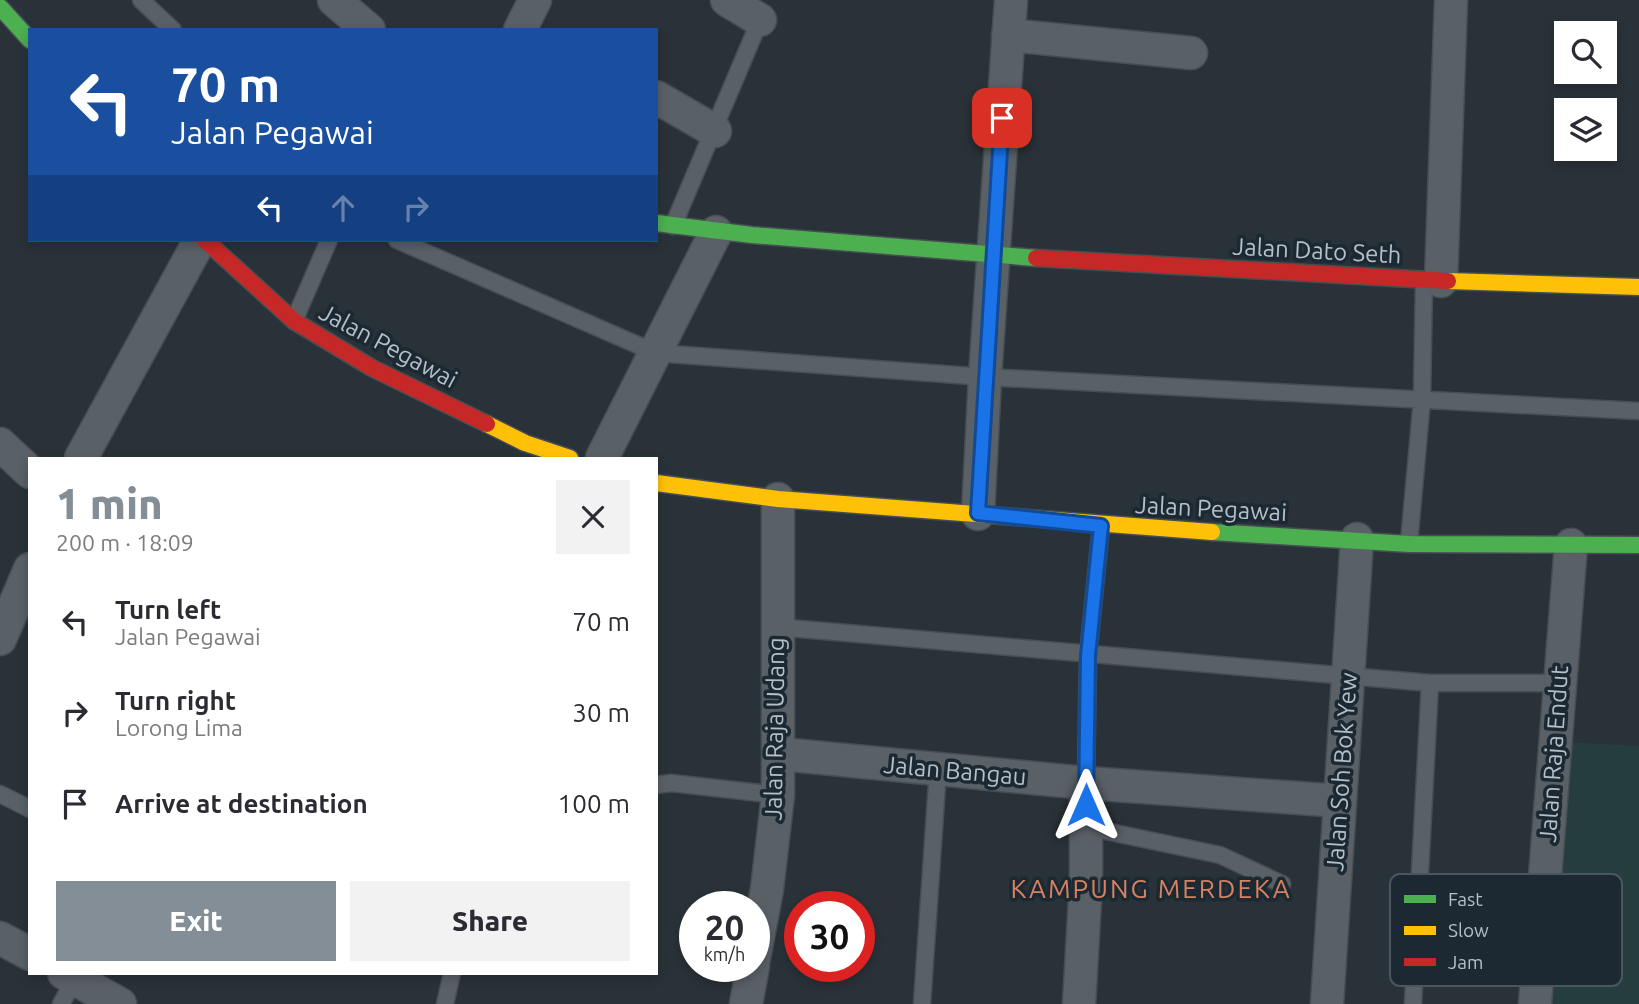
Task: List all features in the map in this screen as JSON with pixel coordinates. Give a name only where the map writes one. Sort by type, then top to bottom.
[{"type":"street","points":[[334,0],[367,28]]},
{"type":"street","points":[[727,0],[760,20]]},
{"type":"street","points":[[978,513],[1011,0]]},
{"type":"street","points":[[1432,281],[1451,0]]},
{"type":"street","points":[[0,7],[28,38]]},
{"type":"street","points":[[1008,35],[1191,53]]},
{"type":"street","points":[[658,98],[715,131]]},
{"type":"street","name":"Jalan Dato Seth","points":[[658,223],[716,232],[993,255],[1432,281],[1639,287]]},
{"type":"street","points":[[603,457],[716,232]]},
{"type":"street","points":[[82,457],[199,242]]},
{"type":"street","name":"Jalan Pegawai","points":[[207,242],[294,321],[372,368],[532,452],[564,457]]},
{"type":"street","points":[[0,444],[28,470]]},
{"type":"street","name":"Jalan Pegawai","points":[[658,483],[778,499],[978,513],[1101,526],[1409,544],[1639,545]]},
{"type":"street","name":"Jalan Raja Udang","points":[[767,891],[780,754],[778,499]]},
{"type":"street","name":"Jalan Soh Bok Yew","points":[[1327,1004],[1357,539]]},
{"type":"street","name":"Jalan Raja Endut","points":[[1545,874],[1571,545]]},
{"type":"street","points":[[0,639],[28,574]]},
{"type":"street","name":"Jalan Bangau","points":[[780,754],[1086,783],[1340,801]]},
{"type":"street","points":[[1079,1004],[1086,783]]},
{"type":"street","points":[[0,938],[28,953]]},
{"type":"street","points":[[746,1004],[750,982]]},
{"type":"street","points":[[67,985],[120,1004]]},
{"type":"street","name":"Jalan Raja Endut","points":[[1535,1004],[1536,986]]},
{"type":"lane","points":[[141,0],[171,28]]},
{"type":"lane","points":[[673,226],[760,20]]},
{"type":"lane","points":[[294,321],[328,242]]},
{"type":"lane","points":[[402,242],[656,352],[985,376],[1639,411]]},
{"type":"lane","points":[[1409,544],[1432,281]]},
{"type":"lane","points":[[1086,783],[1088,656],[1101,526]]},
{"type":"lane","points":[[777,627],[1088,656],[1430,683],[1560,683]]},
{"type":"lane","points":[[1420,874],[1430,683]]},
{"type":"lane","points":[[922,1004],[938,769]]},
{"type":"lane","points":[[658,785],[671,783],[778,795]]},
{"type":"lane","points":[[0,794],[28,808]]},
{"type":"lane","points":[[1086,827],[1220,855],[1282,884]]},
{"type":"lane","points":[[445,1004],[452,975]]},
{"type":"lane","points":[[1413,1004],[1414,986]]},
{"type":"green space","points":[[1566,742],[1639,746],[1639,1004],[1549,1004],[1550,986],[1622,986],[1622,874],[1557,874]]},
{"type":"traffic: fast","points":[[0,7],[28,38]]},
{"type":"traffic: fast","points":[[658,223],[752,235],[1036,258]]},
{"type":"traffic: fast","points":[[1212,532],[1409,544],[1639,545]]},
{"type":"traffic: slow","points":[[1448,281],[1639,287]]},
{"type":"traffic: slow","points":[[487,424],[525,443],[567,457]]},
{"type":"traffic: slow","points":[[658,483],[778,499],[1212,532]]},
{"type":"traffic: jam","points":[[207,242],[294,321],[372,368],[487,424]]},
{"type":"traffic: jam","points":[[1036,258],[1448,281]]},
{"type":"district","name":"KAMPUNG MERDEKA","points":[[1151,889]]},
{"type":"route","points":[[1002,118],[978,513],[1101,526],[1088,656],[1086,805]]}]
